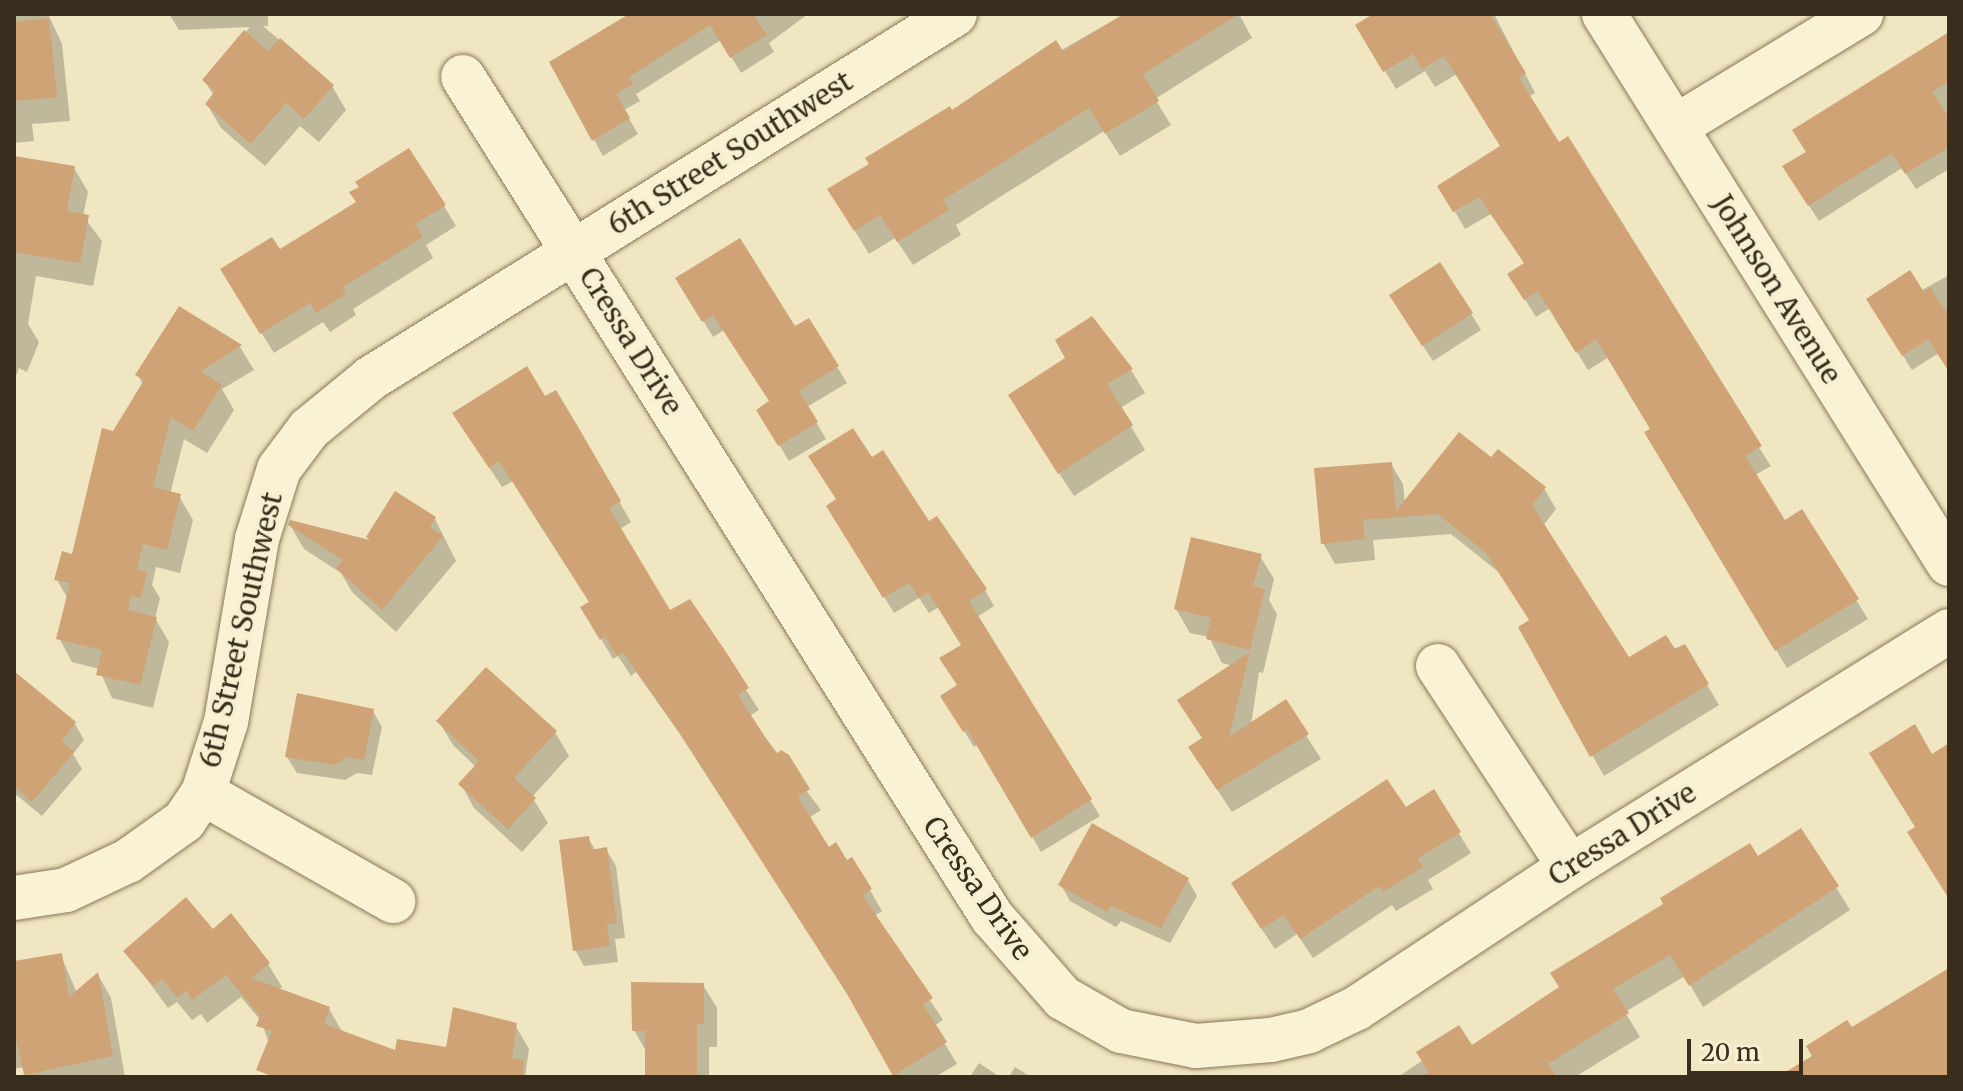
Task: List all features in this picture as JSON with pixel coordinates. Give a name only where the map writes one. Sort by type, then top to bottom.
[{"type":"street","name":"6th Street Southwest","points":[[14,898],[66,890],[128,861],[184,821],[203,793],[226,722],[257,539],[279,469],[309,429],[371,378],[955,14]]},
{"type":"street","name":"Johnson Avenue","points":[[1604,14],[1675,127],[1937,518],[1949,564]]},
{"type":"street","points":[[1675,127],[1861,14]]},
{"type":"street","name":"Cressa Drive","points":[[463,77],[992,917],[1063,998],[1121,1031],[1196,1046],[1271,1040],[1309,1031],[1357,1008],[1570,867],[1949,631]]},
{"type":"street","points":[[1438,666],[1570,867]]},
{"type":"street","points":[[203,793],[393,901]]},
{"type":"building","points":[[629,14],[753,14],[767,35],[730,58],[710,25],[629,77],[633,84],[616,94],[630,118],[592,141],[549,62]]},
{"type":"building","points":[[1124,14],[1239,14],[1143,74],[1159,101],[1105,134],[1089,108],[943,200],[949,210],[897,242],[880,215],[854,231],[827,189],[869,164],[865,158],[950,106],[952,110],[1056,40],[1063,51]]},
{"type":"building","points":[[1373,14],[1490,14],[1526,73],[1519,78],[1559,142],[1568,136],[1762,446],[1745,456],[1785,520],[1802,509],[1859,599],[1775,651],[1644,432],[1650,429],[1596,339],[1576,353],[1538,291],[1524,300],[1507,274],[1524,263],[1479,197],[1453,212],[1437,186],[1500,146],[1444,56],[1422,69],[1413,54],[1383,72],[1355,25]]},
{"type":"building","points":[[49,18],[57,97],[14,101],[14,22]]},
{"type":"building","points":[[244,30],[268,51],[280,38],[334,85],[304,119],[286,103],[251,144],[205,104],[215,91],[202,80]]},
{"type":"building","points":[[1949,32],[1949,81],[1932,92],[1949,118],[1949,147],[1905,174],[1892,153],[1808,206],[1782,166],[1806,152],[1792,130]]},
{"type":"building","points":[[409,148],[446,205],[415,224],[423,237],[342,288],[346,294],[316,313],[310,303],[260,334],[220,269],[272,237],[280,249],[356,202],[349,192],[359,187],[355,182]]},
{"type":"building","points":[[14,156],[75,166],[67,211],[89,215],[80,263],[14,252]]},
{"type":"building","points":[[740,238],[795,326],[809,318],[839,366],[799,391],[818,422],[778,446],[756,410],[769,401],[713,315],[702,322],[675,278]]},
{"type":"building","points":[[1440,262],[1473,313],[1422,346],[1389,295]]},
{"type":"building","points":[[1910,270],[1924,292],[1930,287],[1949,316],[1949,372],[1928,339],[1902,356],[1866,299]]},
{"type":"building","points":[[179,306],[242,345],[201,371],[222,385],[193,431],[171,417],[153,487],[181,494],[167,550],[143,544],[137,570],[147,572],[141,598],[131,596],[128,610],[157,617],[140,685],[96,675],[102,650],[56,639],[70,583],[54,580],[62,551],[72,554],[102,428],[113,431],[144,380],[135,375]]},
{"type":"building","points":[[1092,316],[1133,369],[1107,384],[1133,425],[1058,474],[1008,395],[1065,358],[1055,340]]},
{"type":"building","points":[[527,366],[545,396],[556,390],[577,425],[621,501],[609,508],[670,610],[690,599],[726,652],[749,688],[738,695],[776,754],[781,750],[789,755],[810,789],[798,797],[829,847],[836,842],[847,860],[852,857],[872,889],[862,895],[933,998],[923,1004],[947,1042],[893,1076],[847,994],[678,731],[623,652],[617,656],[605,636],[600,640],[580,607],[589,602],[499,461],[489,468],[452,413]]},
{"type":"building","points":[[853,428],[872,457],[883,450],[929,521],[937,516],[987,589],[969,601],[1092,799],[1031,838],[967,729],[963,732],[940,696],[957,685],[939,658],[961,645],[928,592],[919,598],[909,583],[883,598],[826,506],[836,499],[808,456]]},
{"type":"building","points":[[1459,432],[1491,457],[1498,449],[1546,487],[1532,505],[1629,657],[1666,635],[1675,649],[1685,644],[1709,684],[1590,757],[1518,627],[1529,620],[1486,553],[1438,514],[1363,520],[1365,539],[1321,544],[1314,468],[1392,462],[1396,511]]},
{"type":"building","points":[[395,491],[436,517],[430,527],[443,536],[382,610],[336,568],[343,560],[288,525],[290,520],[370,540],[366,537]]},
{"type":"building","points":[[1191,537],[1262,554],[1253,586],[1265,589],[1250,650],[1206,639],[1211,618],[1174,609]]},
{"type":"building","points":[[1250,652],[1229,737],[1286,699],[1309,734],[1217,790],[1188,747],[1202,738],[1177,700]]},
{"type":"building","points":[[486,667],[557,731],[514,778],[536,798],[508,829],[458,784],[479,761],[436,721]]},
{"type":"building","points":[[14,671],[76,722],[62,741],[74,752],[32,802],[14,786]]},
{"type":"building","points":[[297,693],[374,709],[364,760],[347,757],[335,765],[285,757]]},
{"type":"building","points":[[1915,724],[1932,754],[1949,743],[1949,899],[1907,832],[1915,827],[1869,753]]},
{"type":"building","points":[[1387,779],[1406,807],[1434,789],[1461,832],[1417,859],[1423,867],[1383,892],[1379,886],[1300,939],[1284,915],[1261,929],[1231,883]]},
{"type":"building","points":[[1092,823],[1189,878],[1161,928],[1111,906],[1107,912],[1058,885]]},
{"type":"building","points":[[1801,828],[1839,886],[1689,986],[1670,955],[1613,989],[1629,1013],[1548,1064],[1556,1077],[1420,1077],[1429,1072],[1416,1052],[1459,1025],[1472,1045],[1559,987],[1550,973],[1663,904],[1660,898],[1750,843],[1758,856]]},
{"type":"building","points":[[589,836],[591,850],[607,847],[617,923],[607,924],[610,946],[573,951],[559,840]]},
{"type":"building","points":[[186,897],[213,929],[231,913],[270,963],[251,978],[330,1007],[324,1024],[395,1050],[397,1039],[446,1047],[453,1007],[517,1023],[512,1058],[524,1060],[522,1077],[274,1077],[256,1070],[272,1031],[256,1026],[260,1016],[226,975],[192,1000],[186,991],[177,997],[162,979],[153,986],[123,951]]},
{"type":"building","points":[[62,953],[69,997],[98,972],[113,1056],[24,1075],[14,1031],[14,961]]},
{"type":"building","points":[[1949,968],[1949,1077],[1777,1077],[1812,1056],[1806,1046],[1847,1020],[1852,1027]]},
{"type":"building","points":[[631,982],[704,983],[704,1024],[697,1024],[697,1077],[645,1077],[645,1031],[632,1031]]}]
